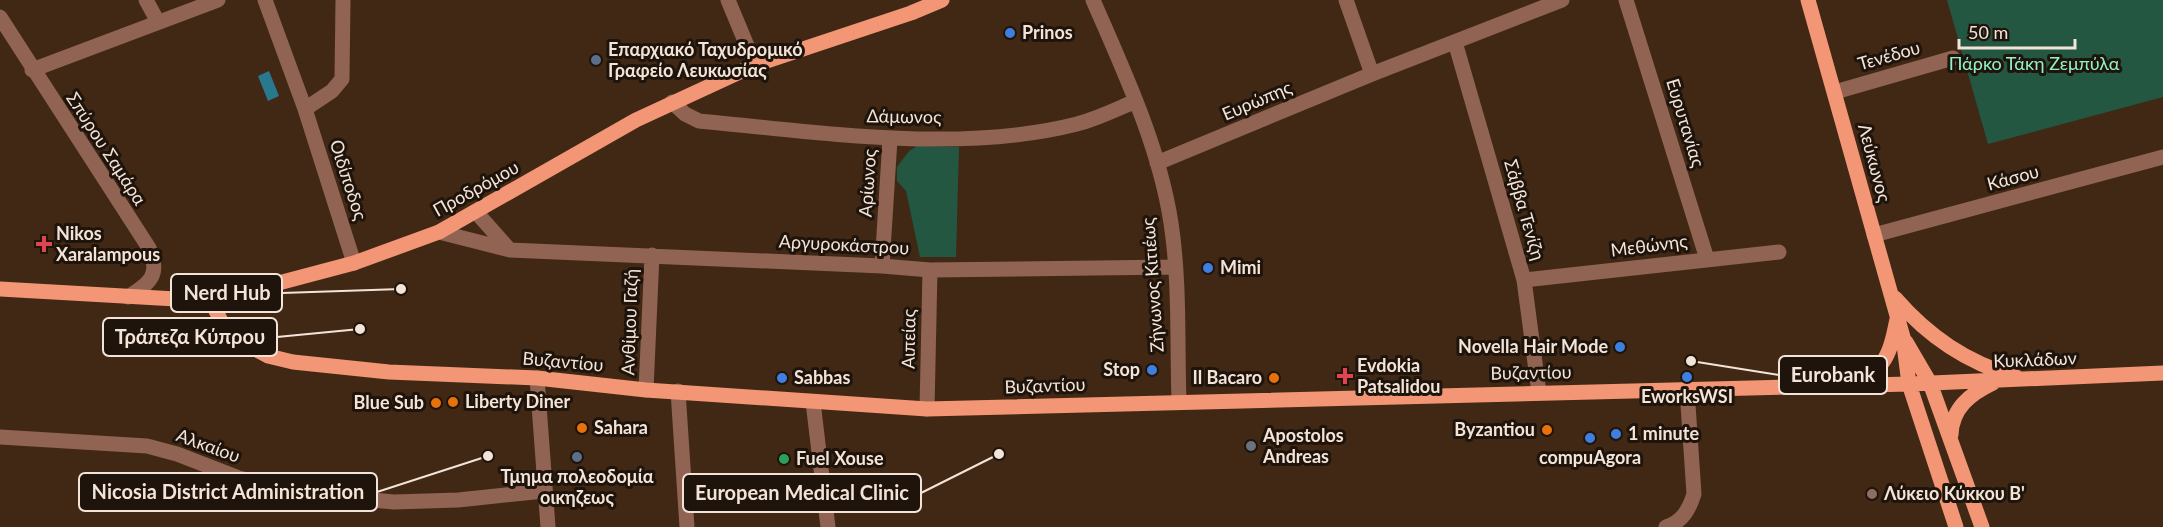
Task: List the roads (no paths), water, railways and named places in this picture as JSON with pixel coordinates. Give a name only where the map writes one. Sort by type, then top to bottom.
[{"type":"main road","name":"Προδρόμου","points":[[0,289],[211,301],[354,263],[439,232],[636,120],[755,64],[911,13],[942,0]]},
{"type":"main road","name":"Λεύκωνος","points":[[1808,0],[1903,337],[1909,384],[1956,527]]},
{"type":"main road","points":[[1891,294],[1918,323],[1947,347],[1988,368],[2026,380]]},
{"type":"main road","name":"Βυζαντίου","points":[[211,301],[224,327],[235,338],[268,356],[293,362],[389,372],[537,378],[646,390],[927,409],[1909,384]]},
{"type":"main road","points":[[1845,386],[1870,375],[1882,365],[1890,350],[1897,316]]},
{"type":"main road","name":"Λεύκωνος","points":[[1903,337],[1930,383],[1982,527]]},
{"type":"main road","name":"Κυκλάδων","points":[[1909,384],[2163,374]]},
{"type":"main road","points":[[1951,438],[1953,417],[1959,408],[1976,392],[1999,381]]},
{"type":"street","points":[[146,0],[158,22]]},
{"type":"street","points":[[32,70],[218,0]]},
{"type":"street","name":"Οιδίποδος","points":[[265,0],[305,109],[354,263]]},
{"type":"street","points":[[305,109],[332,91],[342,79],[343,0]]},
{"type":"street","points":[[728,0],[755,64]]},
{"type":"street","name":"Ζήνωνος Κιτιέως","points":[[1093,0],[1136,101],[1157,164],[1171,223],[1175,267],[1179,401]]},
{"type":"street","points":[[1346,0],[1372,74]]},
{"type":"street","name":"Ευρώπης","points":[[1157,164],[1372,74],[1562,0]]},
{"type":"street","name":"Ευρυτανίας","points":[[1626,0],[1707,259]]},
{"type":"street","name":"Σπύρου Σαμάρα","points":[[0,16],[32,70],[149,248],[155,261],[154,276],[144,287],[128,297]]},
{"type":"street","name":"Σάββα Τενίζη","points":[[1455,42],[1524,280],[1539,393]]},
{"type":"street","name":"Τενέδου","points":[[1835,92],[1953,58]]},
{"type":"street","name":"Δάμωνος","points":[[672,102],[699,121],[890,139],[1011,136],[1078,124],[1136,101]]},
{"type":"street","name":"Αρίωνος","points":[[882,266],[890,139]]},
{"type":"street","name":"Κάσου","points":[[1874,236],[2163,157]]},
{"type":"street","points":[[476,212],[510,250]]},
{"type":"street","name":"Αργυροκάστρου","points":[[439,232],[510,250],[930,270],[1175,267]]},
{"type":"street","name":"Μεθώνης","points":[[1524,280],[1779,252]]},
{"type":"street","name":"Ανθίμου Γαζή","points":[[646,390],[652,255]]},
{"type":"street","name":"Αιπείας","points":[[927,409],[930,270]]},
{"type":"street","points":[[537,378],[548,527]]},
{"type":"street","points":[[1666,527],[1682,518],[1690,507],[1694,495],[1686,390]]},
{"type":"street","points":[[678,391],[687,527]]},
{"type":"street","points":[[813,402],[828,527]]},
{"type":"street","name":"Αλκαίου","points":[[0,437],[147,446],[177,454],[239,478],[308,494],[394,502],[458,500],[544,491]]},
{"type":"water","points":[[269,71],[279,96],[268,101],[258,76]]},
{"type":"place","name":"Prinos","points":[[1010,33]]},
{"type":"place","name":"Επαρχιακό Ταχυδρομικό Γραφείο Λευκωσίας","points":[[596,60]]},
{"type":"place","name":"Nikos Xaralampous","points":[[44,244]]},
{"type":"place","name":"Mimi","points":[[1208,268]]},
{"type":"place","name":"Nerd Hub","points":[[401,289]]},
{"type":"place","name":"Τράπεζα Κύπρου","points":[[360,329]]},
{"type":"place","name":"Novella Hair Mode","points":[[1620,347]]},
{"type":"place","name":"Eurobank","points":[[1691,361]]},
{"type":"place","name":"Stop","points":[[1152,370]]},
{"type":"place","name":"Evdokia Patsalidou","points":[[1345,376]]},
{"type":"place","name":"EworksWSI","points":[[1687,377]]},
{"type":"place","name":"Sabbas","points":[[782,378]]},
{"type":"place","name":"Il Bacaro","points":[[1274,378]]},
{"type":"place","name":"Liberty Diner","points":[[453,402]]},
{"type":"place","name":"Blue Sub","points":[[436,403]]},
{"type":"place","name":"Sahara","points":[[582,428]]},
{"type":"place","name":"Byzantiou","points":[[1547,430]]},
{"type":"place","name":"1 minute","points":[[1616,434]]},
{"type":"place","name":"compuAgora","points":[[1590,438]]},
{"type":"place","name":"Apostolos Andreas","points":[[1251,446]]},
{"type":"place","name":"European Medical Clinic","points":[[999,454]]},
{"type":"place","name":"Nicosia District Administration","points":[[488,456]]},
{"type":"place","name":"Τμημα πολεοδομία οικηζεως","points":[[577,457]]},
{"type":"place","name":"Fuel Xouse","points":[[784,459]]},
{"type":"place","name":"Λύκειο Κύκκου Β'","points":[[1872,494]]},
{"type":"park label","name":"Πάρκο Τάκη Ζεμπύλα","points":[[2034,64]]}]
